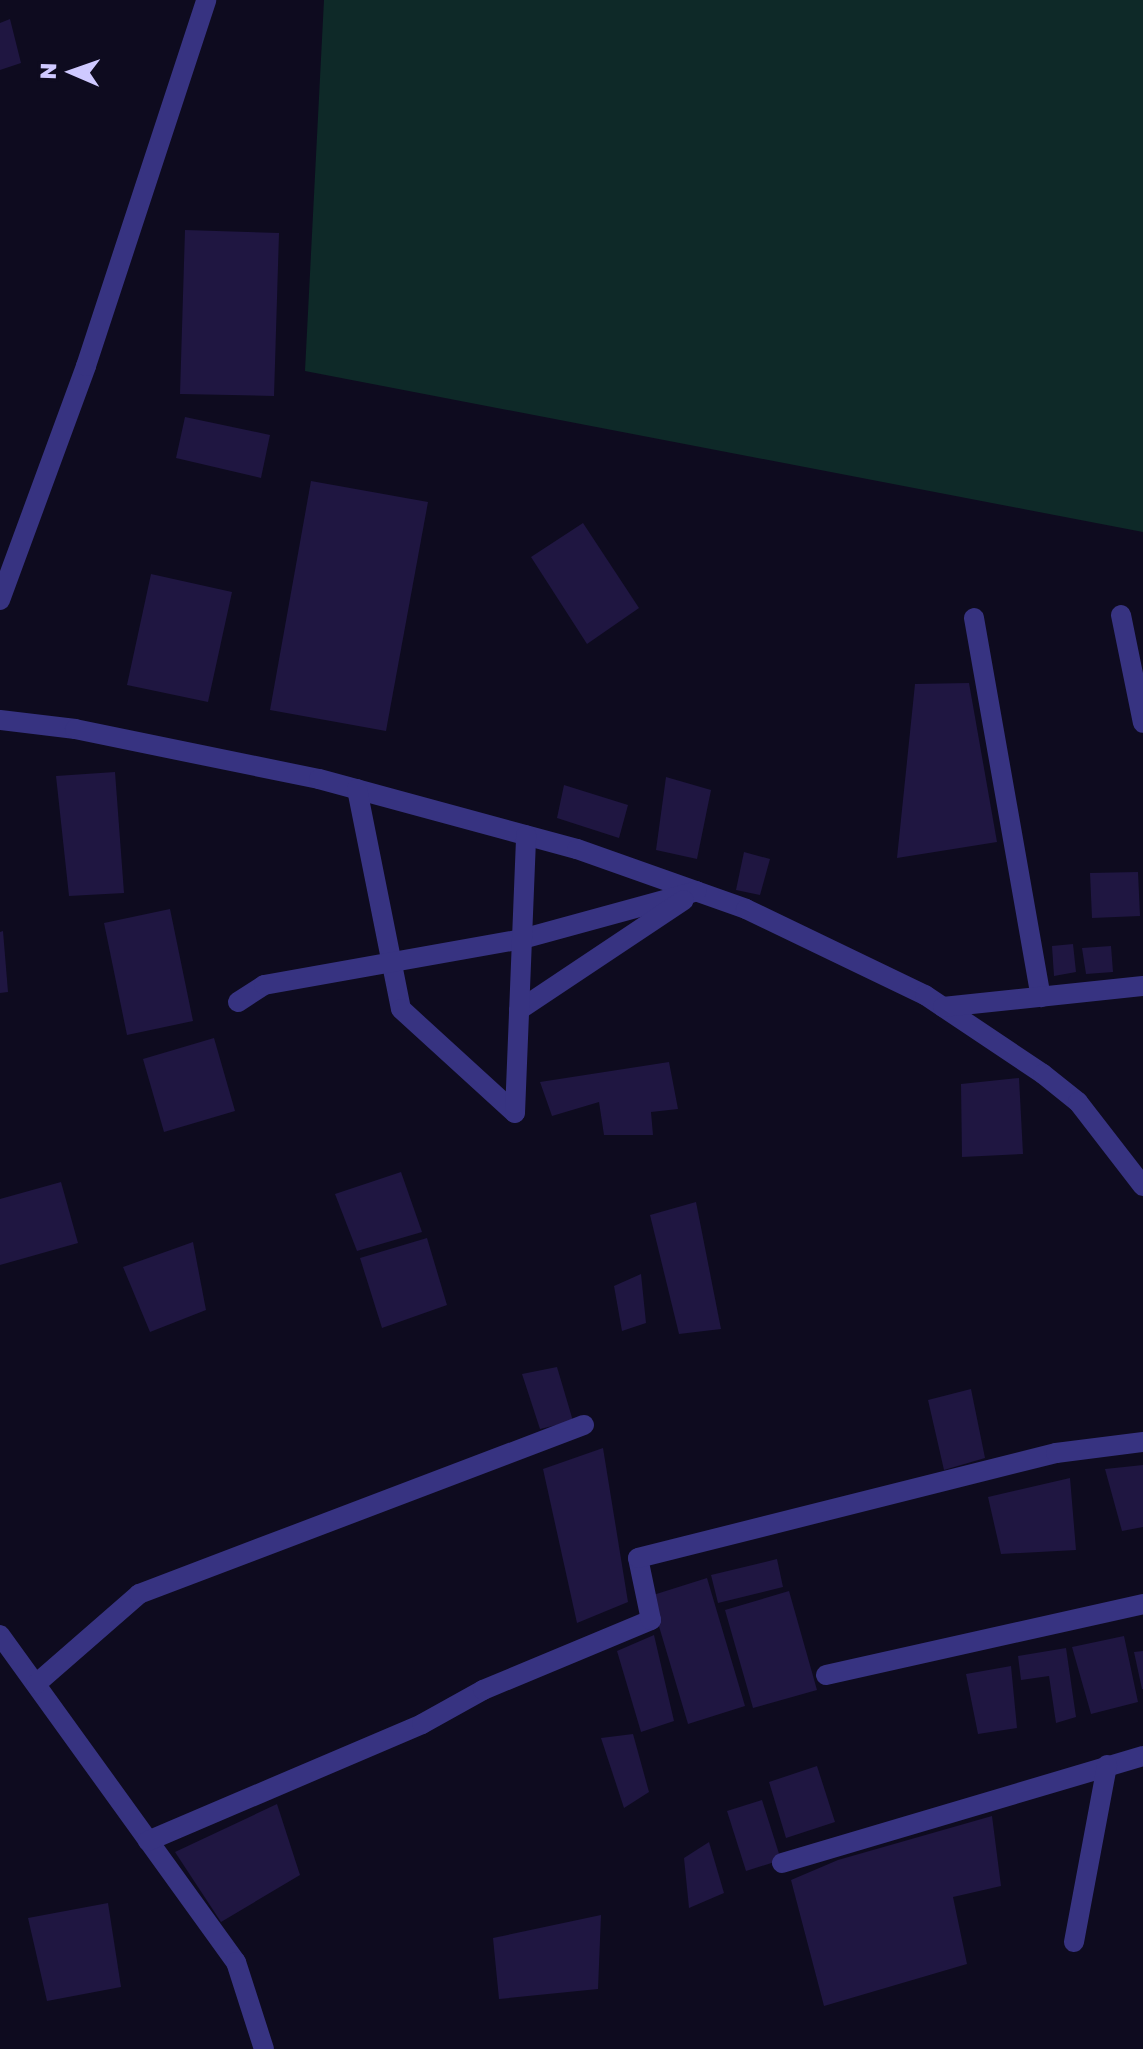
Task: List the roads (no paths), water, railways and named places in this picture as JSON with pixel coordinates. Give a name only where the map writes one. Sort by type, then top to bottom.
[{"type":"street","points":[[0,600],[86,366],[206,0]]},
{"type":"street","points":[[1121,615],[1143,723]]},
{"type":"street","points":[[974,618],[1041,997]]},
{"type":"street","points":[[0,720],[75,729],[357,789],[526,835],[746,909],[943,1007],[1078,1102],[1143,1186]]},
{"type":"street","points":[[357,789],[401,1009],[515,1113],[526,835]]},
{"type":"street","points":[[238,1002],[264,985],[522,939],[697,891]]},
{"type":"street","points":[[519,1010],[697,891]]},
{"type":"street","points":[[943,1007],[1143,986]]},
{"type":"street","points":[[36,1684],[139,1594],[584,1425]]},
{"type":"street","points":[[148,1841],[422,1724],[483,1690],[651,1620],[638,1558],[1056,1453],[1143,1442]]},
{"type":"street","points":[[826,1675],[1143,1604]]},
{"type":"street","points":[[0,1635],[236,1962],[264,2049]]},
{"type":"street","points":[[782,1863],[1143,1756]]},
{"type":"street","points":[[1074,1942],[1107,1765]]}]
